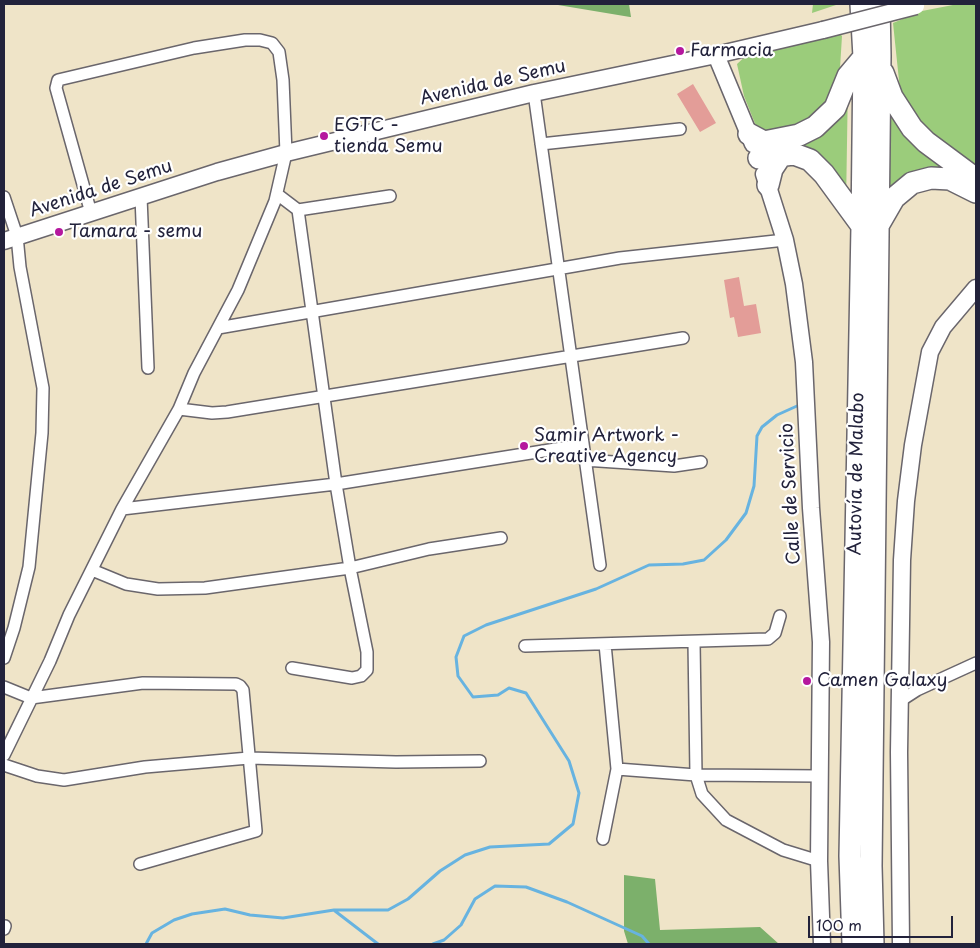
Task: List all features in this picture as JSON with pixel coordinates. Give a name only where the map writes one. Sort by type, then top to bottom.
[{"type":"highway","name":"Autovía de Malabo","points":[[861,4],[872,57]]},
{"type":"highway","name":"Autovía de Malabo","points":[[873,944],[870,228],[872,57],[879,4]]},
{"type":"highway","points":[[749,134],[764,142],[799,135],[815,127],[835,108],[848,76],[872,57],[892,97],[908,123],[926,142],[976,179]]},
{"type":"highway","points":[[758,158],[794,154],[810,160],[870,228],[900,190],[912,183],[931,178],[950,179],[976,192]]},
{"type":"highway","points":[[768,185],[772,169],[780,157]]},
{"type":"highway","name":"Autovía de Malabo","points":[[853,944],[850,856],[870,228]]},
{"type":"street","name":"Avenida de Semu","points":[[10,239],[286,153],[534,93],[716,55],[922,5]]},
{"type":"street","points":[[4,755],[122,509],[179,409],[238,290],[277,194],[286,153],[283,80],[279,52],[272,43],[260,40],[245,40],[194,48],[64,77],[58,80],[56,88],[90,213]]},
{"type":"street","name":"Calle de Servicio","points":[[716,55],[758,158],[785,240],[794,284],[804,362],[811,508],[821,642],[819,861],[822,944]]},
{"type":"street","points":[[534,93],[581,445],[600,565]]},
{"type":"street","points":[[541,144],[680,128]]},
{"type":"street","points":[[277,194],[298,210],[336,484],[367,652],[367,670],[361,676],[352,678],[292,668]]},
{"type":"street","points":[[298,210],[390,196]]},
{"type":"street","points":[[4,197],[10,239],[20,267],[43,388],[42,433],[30,567],[4,658]]},
{"type":"street","points":[[141,197],[148,368]]},
{"type":"street","points":[[218,328],[620,258],[785,240]]},
{"type":"street","points":[[902,944],[899,868],[900,695],[902,560],[906,501],[923,381],[930,352],[943,327],[976,288]]},
{"type":"street","points":[[179,409],[212,413],[323,397],[683,338]]},
{"type":"street","points":[[122,509],[336,484],[581,445]]},
{"type":"street","points":[[584,460],[674,466],[702,462]]},
{"type":"street","points":[[92,570],[126,584],[180,590],[350,568],[429,549],[501,538]]},
{"type":"street","points":[[525,646],[768,639],[775,633],[780,616]]},
{"type":"street","points":[[694,642],[696,775],[702,794],[714,810],[726,820],[783,850],[819,861]]},
{"type":"street","points":[[603,839],[617,769],[605,644]]},
{"type":"street","points":[[900,695],[917,690],[976,662]]},
{"type":"street","points":[[4,687],[31,698],[143,683],[236,684],[243,690],[256,831],[140,864]]},
{"type":"street","points":[[4,765],[37,776],[64,780],[154,766],[249,758],[376,762],[480,761]]},
{"type":"street","points":[[617,769],[696,775],[820,776]]},
{"type":"green space","points":[[552,4],[629,4],[631,17],[630,17]]},
{"type":"green space","points":[[813,4],[839,4],[812,13]]},
{"type":"green space","points":[[958,4],[976,4],[976,167],[927,130],[909,111],[900,90],[893,23],[922,11]]},
{"type":"green space","points":[[840,34],[842,36],[839,84],[825,107],[812,118],[776,132],[763,131],[756,126],[744,96],[737,64],[749,53]]},
{"type":"green space","points":[[848,81],[846,205],[828,172],[775,145],[814,132]]},
{"type":"green space","points":[[887,87],[962,171],[940,172],[885,204]]},
{"type":"green space","points":[[624,875],[655,879],[660,930],[760,927],[779,944],[628,944],[624,931]]},
{"type":"building","points":[[693,84],[716,123],[700,132],[677,94]]},
{"type":"building","points":[[739,277],[744,306],[756,304],[761,333],[738,337],[734,317],[730,318],[724,280]]},
{"type":"waterway","points":[[146,944],[152,933],[174,920],[192,914],[225,909],[250,915],[283,918],[334,910],[388,910],[408,899],[440,871],[465,855],[490,847],[549,844],[573,824],[579,793],[569,761],[526,693],[509,688],[498,695],[473,697],[458,676],[456,657],[464,636],[486,625],[596,589],[649,565],[683,564],[704,560],[726,540],[746,513],[754,486],[757,436],[762,427],[777,415],[797,406]]},
{"type":"waterway","points":[[433,944],[444,940],[461,925],[475,899],[495,886],[526,887],[567,902],[642,936],[649,944]]},
{"type":"waterway","points":[[335,911],[378,944]]},
{"type":"place","name":"Farmacia","points":[[680,51]]},
{"type":"place","name":"EGTC - tienda Semu","points":[[324,136]]},
{"type":"place","name":"Tamara - semu","points":[[59,232]]},
{"type":"place","name":"Samir Artwork - Creative Agency","points":[[524,446]]},
{"type":"place","name":"Camen Galaxy","points":[[807,681]]}]
